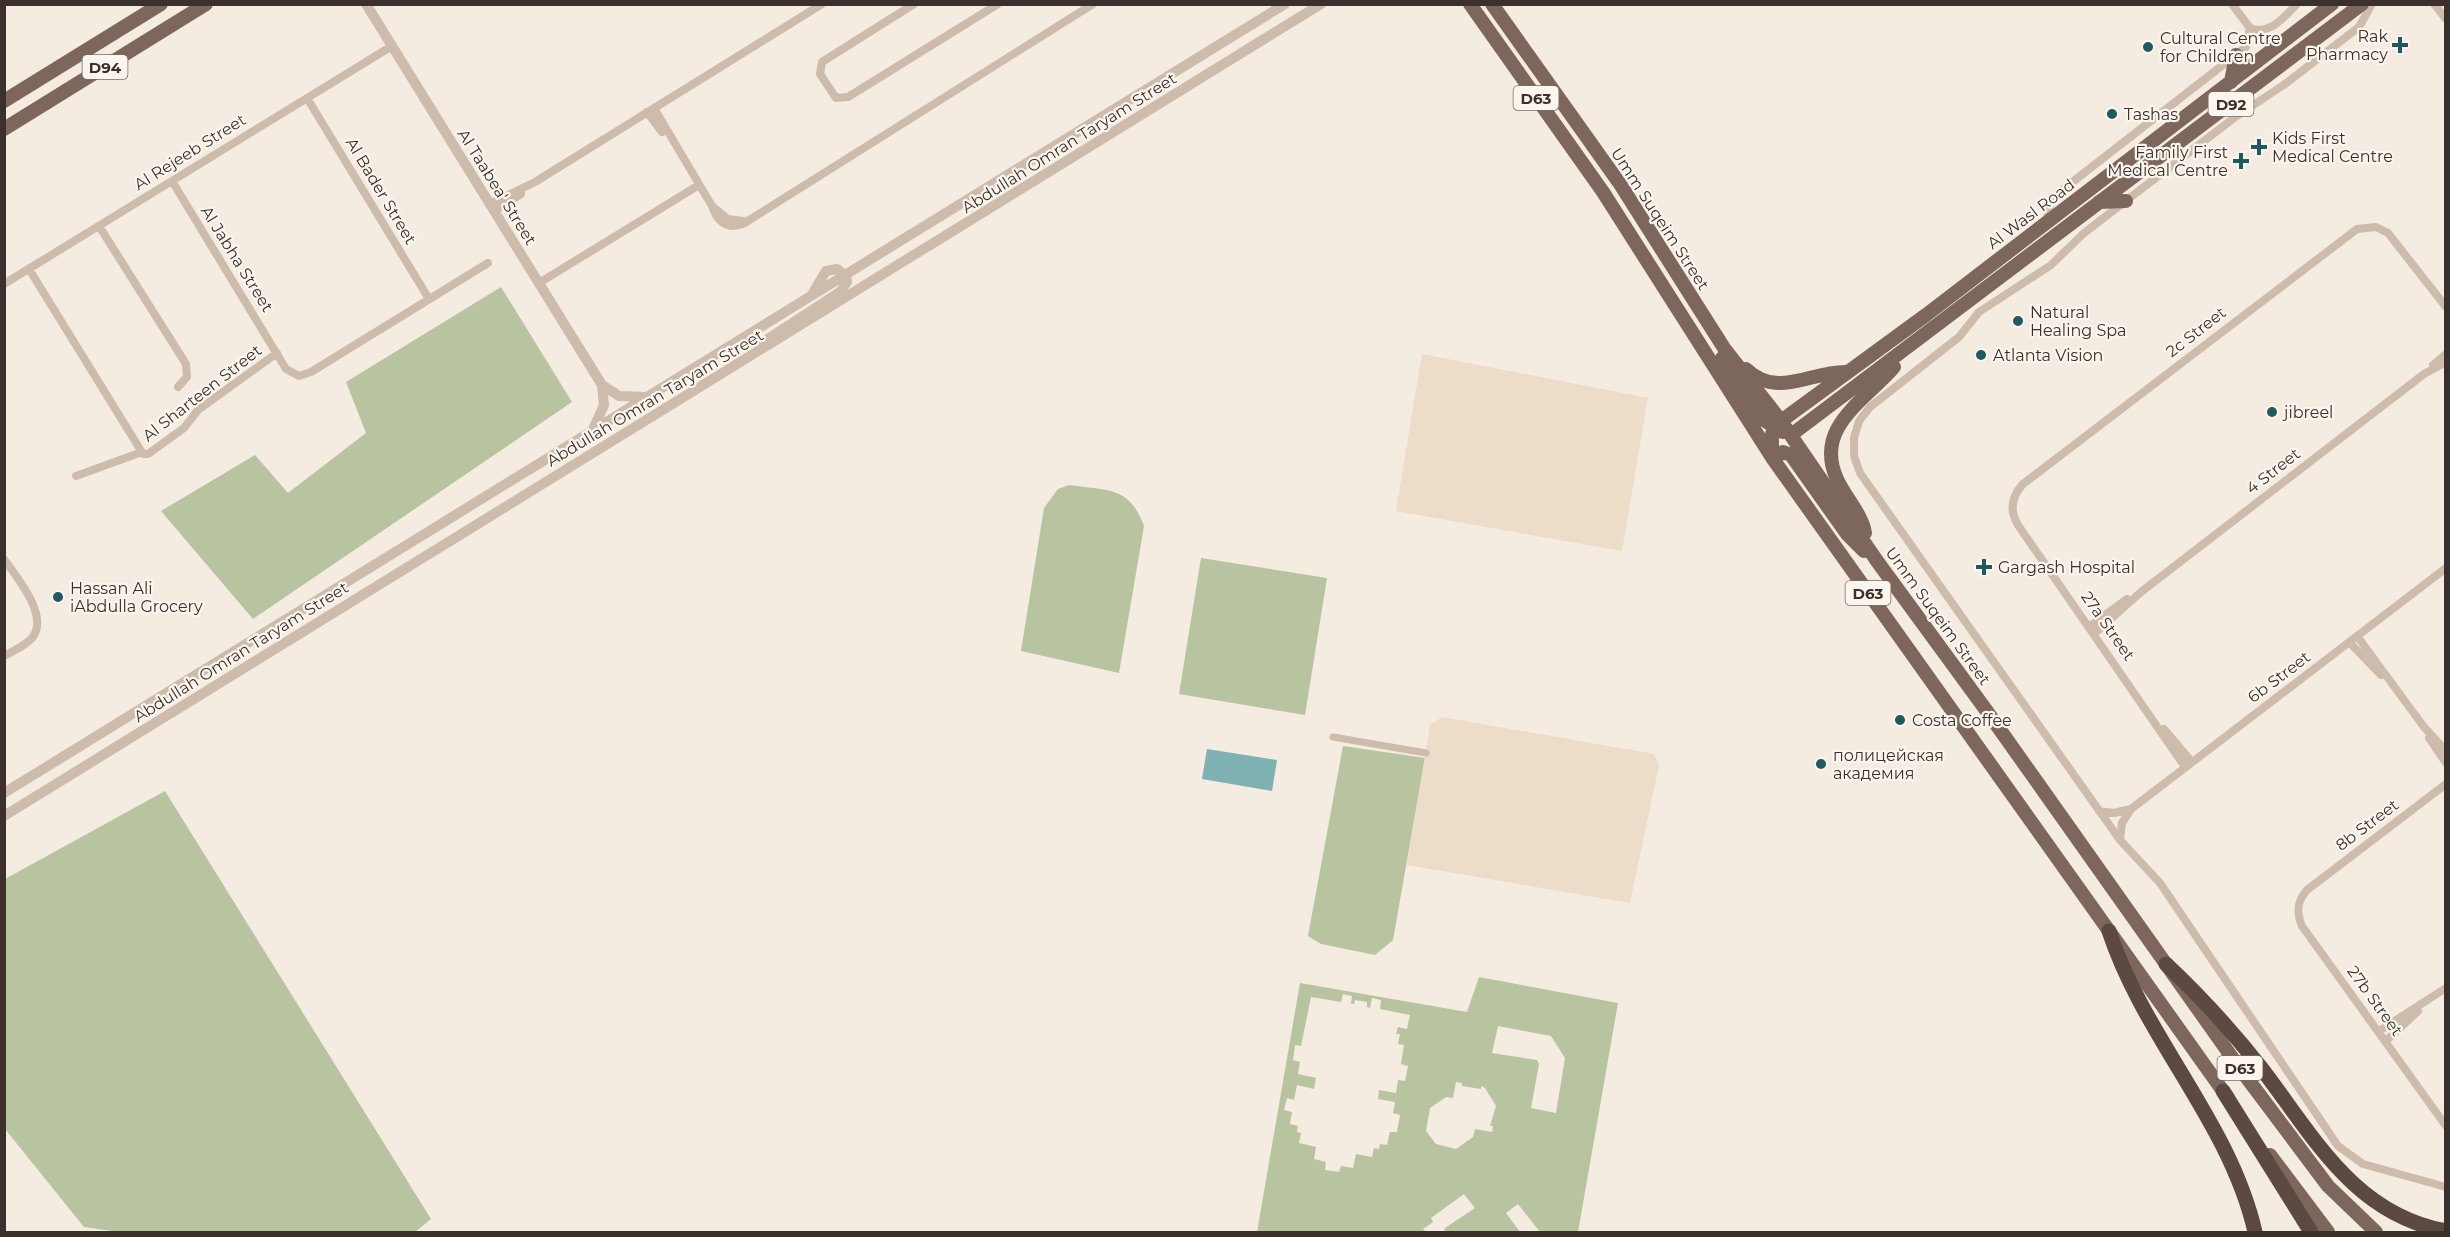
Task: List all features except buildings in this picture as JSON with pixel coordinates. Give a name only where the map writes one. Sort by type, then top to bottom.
[{"type":"highway","points":[[2109,931],[2137,993],[2236,1171],[2255,1233]]},
{"type":"highway","points":[[2166,964],[2233,1034],[2352,1185],[2384,1209],[2402,1218],[2445,1231]]},
{"type":"highway","points":[[2223,1091],[2311,1233]]},
{"type":"main road","name":"D94","points":[[4,101],[161,4]]},
{"type":"main road","name":"D94","points":[[4,129],[206,4]]},
{"type":"main road","name":"Umm Suqeim Street","points":[[1470,4],[1602,192],[1773,459],[2223,1091],[2328,1233]]},
{"type":"main road","name":"Umm Suqeim Street","points":[[1492,4],[1620,184],[1724,348],[1773,420],[1791,435],[1877,561],[2316,1171],[2341,1202],[2376,1233]]},
{"type":"main road","name":"Al Wasl Road","points":[[1773,420],[1848,372],[2332,4]]},
{"type":"main road","name":"Al Wasl Road","points":[[1791,435],[2034,254],[2099,202],[2362,4]]},
{"type":"main road","points":[[2231,82],[2236,55]]},
{"type":"main road","points":[[2099,202],[2126,201]]},
{"type":"main road","points":[[1680,312],[1704,330],[1773,420],[1770,440],[1773,459],[1783,452],[1791,455],[1847,534],[1877,561]]},
{"type":"main road","points":[[1866,544],[1864,527],[1834,471],[1833,443],[1847,412],[1887,375],[1910,346]]},
{"type":"main road","points":[[1724,348],[1754,376],[1773,384],[1795,383],[1824,373],[1848,372]]},
{"type":"street","name":"Al Taabea' Street","points":[[366,4],[602,385]]},
{"type":"street","points":[[492,208],[822,4]]},
{"type":"street","points":[[915,4],[822,62],[820,74],[836,98],[844,99],[998,4]]},
{"type":"street","points":[[651,110],[699,185],[718,220],[729,226],[736,226],[1093,4]]},
{"type":"street","name":"Abdullah Omran Taryam Street","points":[[4,793],[1285,4]]},
{"type":"street","name":"Abdullah Omran Taryam Street","points":[[4,816],[1321,4]]},
{"type":"street","points":[[2232,4],[2250,28],[2260,31],[2269,29],[2297,4]]},
{"type":"street","points":[[2372,4],[2359,27],[2285,84],[2234,118],[2080,236],[2051,265],[1979,312],[1959,337],[1870,407],[1859,421],[1853,447],[1860,473],[2120,840],[2160,883],[2338,1146],[2363,1164],[2445,1187]]},
{"type":"street","points":[[2434,4],[2445,19]]},
{"type":"street","points":[[2046,223],[2050,205],[2057,194],[2236,55],[2248,43],[2250,28]]},
{"type":"street","name":"Al Rejeeb Street","points":[[4,285],[392,46]]},
{"type":"street","name":"Al Bader Street","points":[[307,98],[429,299]]},
{"type":"street","name":"Al Jabha Street","points":[[172,181],[277,353]]},
{"type":"street","points":[[539,283],[699,185]]},
{"type":"street","points":[[99,226],[186,364],[187,377],[178,387]]},
{"type":"street","name":"2c Street","points":[[2023,484],[2352,232],[2364,227],[2376,227],[2392,237],[2445,307]]},
{"type":"street","name":"Al Sharteen Street","points":[[29,269],[141,452],[148,454],[180,430],[198,410],[277,353],[292,374],[305,375],[488,263]]},
{"type":"street","points":[[741,362],[769,337],[845,288],[846,276]]},
{"type":"street","name":"4 Street","points":[[2424,375],[2445,354]]},
{"type":"street","name":"4 Street","points":[[2093,630],[2424,375],[2445,362]]},
{"type":"street","points":[[602,385],[610,392],[628,398],[648,396]]},
{"type":"street","points":[[591,431],[602,414],[604,405],[602,385]]},
{"type":"street","points":[[76,476],[141,452]]},
{"type":"street","name":"27a Street","points":[[2023,484],[2013,503],[2015,520],[2156,723],[2189,765]]},
{"type":"street","points":[[4,559],[35,610],[38,621],[31,639],[4,656]]},
{"type":"street","name":"6b Street","points":[[2131,809],[2445,568]]},
{"type":"street","points":[[2357,636],[2424,727],[2445,751]]},
{"type":"street","points":[[2349,642],[2391,683]]},
{"type":"street","points":[[2424,727],[2445,763]]},
{"type":"street","points":[[1333,737],[1426,753]]},
{"type":"street","name":"8b Street","points":[[2307,890],[2445,784]]},
{"type":"street","points":[[2099,811],[2114,813],[2131,809]]},
{"type":"street","points":[[2120,840],[2122,823],[2131,809]]},
{"type":"street","name":"27b Street","points":[[2307,890],[2298,907],[2302,926],[2445,1126]]},
{"type":"street","points":[[2379,1031],[2445,988]]},
{"type":"street","points":[[2386,1041],[2426,1002]]},
{"type":"green space","points":[[501,287],[572,402],[253,619],[161,511],[255,455],[288,493],[366,433],[346,382]]},
{"type":"green space","points":[[1069,485],[1115,492],[1131,503],[1144,526],[1119,673],[1021,651],[1044,508],[1058,489]]},
{"type":"green space","points":[[1201,558],[1327,578],[1305,715],[1179,694]]},
{"type":"green space","points":[[1343,746],[1425,758],[1393,940],[1375,955],[1321,944],[1308,936]]},
{"type":"green space","points":[[165,791],[431,1219],[415,1232],[119,1232],[84,1227],[5,1129],[5,879]]},
{"type":"green space","points":[[1479,977],[1618,1003],[1578,1232],[1540,1232],[1518,1204],[1506,1213],[1520,1232],[1444,1232],[1445,1228],[1475,1208],[1464,1194],[1431,1218],[1433,1222],[1423,1229],[1426,1232],[1257,1232],[1300,983],[1467,1012]],"holes":[[[1343,994],[1352,996],[1351,1004],[1354,1004],[1355,1000],[1367,1002],[1367,1007],[1370,1008],[1372,998],[1381,1000],[1380,1009],[1410,1015],[1407,1029],[1398,1027],[1396,1034],[1400,1034],[1398,1044],[1404,1045],[1401,1064],[1408,1066],[1405,1081],[1398,1080],[1396,1093],[1379,1090],[1378,1099],[1395,1102],[1393,1113],[1400,1115],[1397,1132],[1390,1132],[1387,1145],[1380,1144],[1379,1149],[1374,1148],[1372,1157],[1356,1154],[1353,1168],[1341,1166],[1339,1172],[1325,1170],[1326,1162],[1314,1159],[1316,1147],[1299,1143],[1301,1133],[1297,1132],[1298,1126],[1290,1124],[1292,1112],[1284,1110],[1287,1098],[1294,1100],[1297,1085],[1314,1089],[1316,1078],[1298,1074],[1300,1062],[1293,1060],[1295,1045],[1301,1046],[1311,997],[1341,1002]],[[1498,1026],[1551,1036],[1565,1058],[1556,1113],[1531,1108],[1539,1064],[1537,1060],[1492,1053]],[[1456,1082],[1462,1083],[1462,1086],[1485,1088],[1496,1106],[1490,1126],[1493,1126],[1492,1132],[1475,1129],[1473,1137],[1456,1149],[1436,1144],[1426,1131],[1430,1108],[1446,1097],[1453,1098]]]},
{"type":"shaded area","points":[[1422,354],[1648,398],[1622,551],[1396,511]]},
{"type":"shaded area","points":[[1442,717],[1654,754],[1659,765],[1630,903],[1407,865],[1430,725]]},
{"type":"water","points":[[1207,749],[1277,760],[1272,791],[1202,779]]},
{"type":"place","name":"Rak Pharmacy","points":[[2400,45]]},
{"type":"place","name":"Cultural Centre for Children","points":[[2148,47]]},
{"type":"place","name":"Tashas","points":[[2112,114]]},
{"type":"place","name":"Kids First Medical Centre","points":[[2259,147]]},
{"type":"place","name":"Family First Medical Centre","points":[[2241,161]]},
{"type":"place","name":"Natural Healing Spa","points":[[2018,321]]},
{"type":"place","name":"Atlanta Vision","points":[[1981,355]]},
{"type":"place","name":"jibreel","points":[[2272,412]]},
{"type":"place","name":"Gargash Hospital","points":[[1984,567]]},
{"type":"place","name":"Hassan Ali iAbdulla Grocery","points":[[58,597]]},
{"type":"place","name":"Costa Coffee","points":[[1900,720]]},
{"type":"place","name":"полицейская академия","points":[[1821,764]]}]
